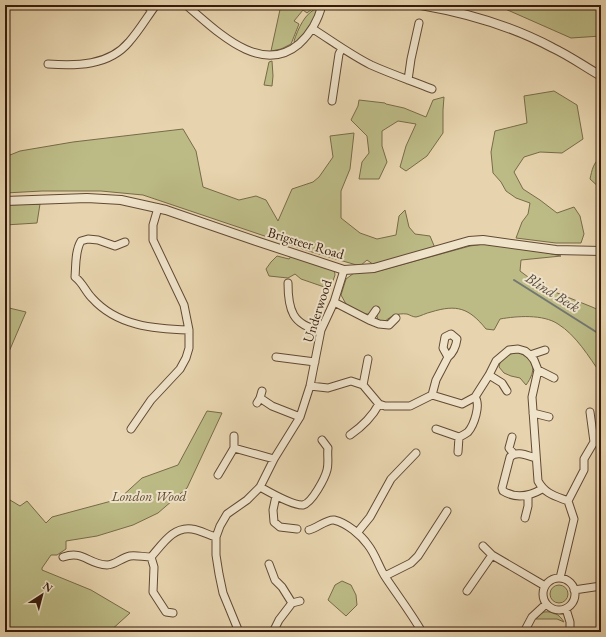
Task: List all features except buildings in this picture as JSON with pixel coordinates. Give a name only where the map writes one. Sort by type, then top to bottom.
[{"type":"street","points":[[48,64],[68,66],[83,65],[100,61],[113,55],[128,44],[154,8],[146,5]]},
{"type":"street","points":[[186,5],[233,42],[250,51],[260,54],[275,55],[286,52],[299,44],[313,29],[322,5]]},
{"type":"street","points":[[421,5],[456,12],[503,25],[553,48],[601,76]]},
{"type":"street","points":[[408,80],[419,22]]},
{"type":"street","points":[[313,29],[370,64],[432,89]]},
{"type":"street","points":[[332,101],[339,54],[342,48]]},
{"type":"street","name":"Brigsteer Road","points":[[5,201],[101,198],[121,200],[158,208],[344,270],[374,268],[469,241],[483,240],[556,250],[601,252]]},
{"type":"street","points":[[131,429],[151,400],[173,378],[186,358],[189,348],[189,330],[184,304],[153,240],[153,225],[158,208]]},
{"type":"street","points":[[125,242],[115,246],[98,240],[88,239],[81,241],[76,260],[75,277],[80,280],[91,298],[109,314],[131,323],[189,330]]},
{"type":"street","name":"Underwood","points":[[216,537],[227,514],[256,493],[274,459],[300,417],[310,386],[321,330],[334,302],[344,270]]},
{"type":"street","points":[[288,283],[288,301],[291,312],[301,324],[309,328],[321,330]]},
{"type":"street","points":[[334,302],[379,324],[389,325],[396,318]]},
{"type":"street","points":[[369,320],[376,310]]},
{"type":"street","points":[[310,386],[328,388],[351,381],[363,385],[379,404],[385,406],[410,406],[432,395],[462,404],[475,397],[496,361],[509,350],[518,349],[525,351],[534,360],[538,370],[532,398],[538,481],[542,489],[568,501]]},
{"type":"street","points":[[530,355],[545,350]]},
{"type":"street","name":"Underwood","points":[[276,356],[315,362]]},
{"type":"street","points":[[432,395],[436,380],[448,357]]},
{"type":"street","points":[[363,385],[368,359]]},
{"type":"street","points":[[538,370],[554,378]]},
{"type":"street","points":[[489,375],[502,383],[507,391]]},
{"type":"street","points":[[259,397],[272,406],[300,417]]},
{"type":"street","points":[[436,428],[459,437],[467,433],[473,422],[477,402],[475,397]]},
{"type":"street","points":[[350,435],[363,426],[379,404]]},
{"type":"street","points":[[560,578],[574,519],[568,501],[584,470],[584,459],[598,443],[590,412]]},
{"type":"street","points":[[533,413],[549,417]]},
{"type":"street","points":[[218,476],[234,448],[234,436]]},
{"type":"street","points":[[512,436],[509,448],[513,453],[536,458]]},
{"type":"street","points":[[458,452],[459,437]]},
{"type":"street","points":[[260,487],[276,496],[303,505],[308,502],[318,489],[326,471],[328,448],[322,440]]},
{"type":"street","points":[[234,448],[274,459]]},
{"type":"street","points":[[357,533],[370,517],[391,479],[416,452]]},
{"type":"street","points":[[513,453],[510,457],[502,488],[503,491],[512,496],[528,496],[542,489]]},
{"type":"street","points":[[276,496],[273,510],[274,522],[280,527],[297,529]]},
{"type":"street","points":[[525,518],[528,506],[528,496]]},
{"type":"street","points":[[385,576],[411,563],[418,556],[447,511]]},
{"type":"street","points":[[309,530],[327,520],[333,520],[344,524],[357,533],[368,545],[385,576],[422,632]]},
{"type":"street","points":[[151,557],[172,534],[181,529],[192,529],[216,537],[216,555],[220,581],[223,593],[239,632]]},
{"type":"street","points":[[483,546],[492,555],[545,586]]},
{"type":"street","points":[[62,557],[71,555],[84,556],[97,564],[109,565],[131,556],[151,557]]},
{"type":"street","points":[[467,591],[492,555]]},
{"type":"street","points":[[151,557],[154,567],[153,592],[166,612],[173,613]]},
{"type":"street","points":[[269,564],[275,580],[282,586],[292,603]]},
{"type":"street","points":[[560,578],[569,582],[574,590],[574,600],[572,604],[566,609],[559,611],[554,610],[546,604],[542,596],[545,586],[551,580],[560,578]]},
{"type":"street","points":[[574,590],[601,586]]},
{"type":"street","points":[[273,632],[279,620],[292,603],[300,601]]},
{"type":"street","points":[[524,632],[532,617],[546,604]]},
{"type":"street","points":[[566,609],[570,622],[570,632]]},
{"type":"green space","points":[[281,5],[317,5],[307,13],[303,10],[294,21],[299,24],[291,44],[281,49],[271,51]]},
{"type":"green space","points":[[503,5],[601,5],[601,36],[571,38],[503,8]]},
{"type":"green space","points":[[318,8],[309,27],[295,43],[294,41],[300,26],[309,13]]},
{"type":"green space","points":[[272,61],[272,86],[264,85],[269,62]]},
{"type":"green space","points":[[554,91],[577,105],[583,139],[562,153],[540,152],[524,157],[514,172],[523,189],[557,213],[574,207],[580,216],[584,234],[581,243],[556,243],[516,238],[522,222],[528,214],[530,203],[516,198],[506,191],[501,182],[493,173],[491,152],[495,131],[527,123],[524,96]]},
{"type":"green space","points":[[444,97],[443,133],[427,156],[406,171],[400,167],[406,146],[416,124],[398,121],[382,131],[382,146],[387,162],[379,179],[359,179],[362,162],[369,153],[367,136],[351,120],[358,106],[359,100],[385,103],[404,108],[426,117],[433,100]]},
{"type":"green space","points":[[183,129],[196,151],[203,187],[239,200],[256,196],[266,200],[278,221],[292,189],[313,182],[319,177],[333,157],[330,136],[354,133],[350,169],[341,191],[341,218],[360,233],[377,239],[396,235],[399,216],[405,210],[409,227],[415,234],[430,236],[435,248],[374,265],[367,260],[360,266],[312,252],[143,195],[101,191],[42,191],[5,193],[5,157],[20,151],[73,142]]},
{"type":"green space","points":[[601,157],[601,189],[590,179],[595,164]]},
{"type":"green space","points":[[40,204],[37,223],[5,225],[5,205]]},
{"type":"green space","points":[[484,244],[561,256],[521,260],[520,271],[540,286],[601,311],[601,374],[571,334],[552,321],[538,317],[514,317],[500,319],[494,330],[486,329],[474,316],[468,312],[455,308],[448,308],[429,312],[416,317],[407,314],[397,315],[384,322],[378,320],[377,316],[379,310],[374,308],[369,314],[365,314],[346,304],[341,295],[346,279],[354,273],[375,272],[470,246]]},
{"type":"green space","points":[[292,255],[334,268],[335,275],[330,289],[301,279],[295,274],[288,278],[269,276],[266,269],[277,256],[289,259]]},
{"type":"green space","points":[[5,307],[26,312],[5,361]]},
{"type":"green space","points":[[517,352],[528,358],[531,362],[533,370],[530,380],[526,385],[520,378],[504,373],[499,367],[503,359],[508,355]]},
{"type":"green space","name":"London Wood","points":[[207,411],[222,413],[187,488],[158,513],[133,525],[97,536],[66,541],[66,549],[57,555],[51,555],[42,568],[42,570],[91,590],[130,613],[109,632],[5,632],[5,497],[20,506],[27,501],[46,523],[52,517],[119,499],[142,478],[178,465]]},
{"type":"green space","points":[[342,581],[351,585],[356,595],[357,605],[346,616],[328,600],[335,585]]},
{"type":"green space","points":[[555,585],[563,585],[568,590],[566,601],[563,603],[555,603],[550,598],[550,590]]},
{"type":"green space","points":[[544,612],[556,614],[564,622],[557,619],[536,619]]},
{"type":"waterway","name":"Blind Beck","points":[[514,280],[601,335]]}]
